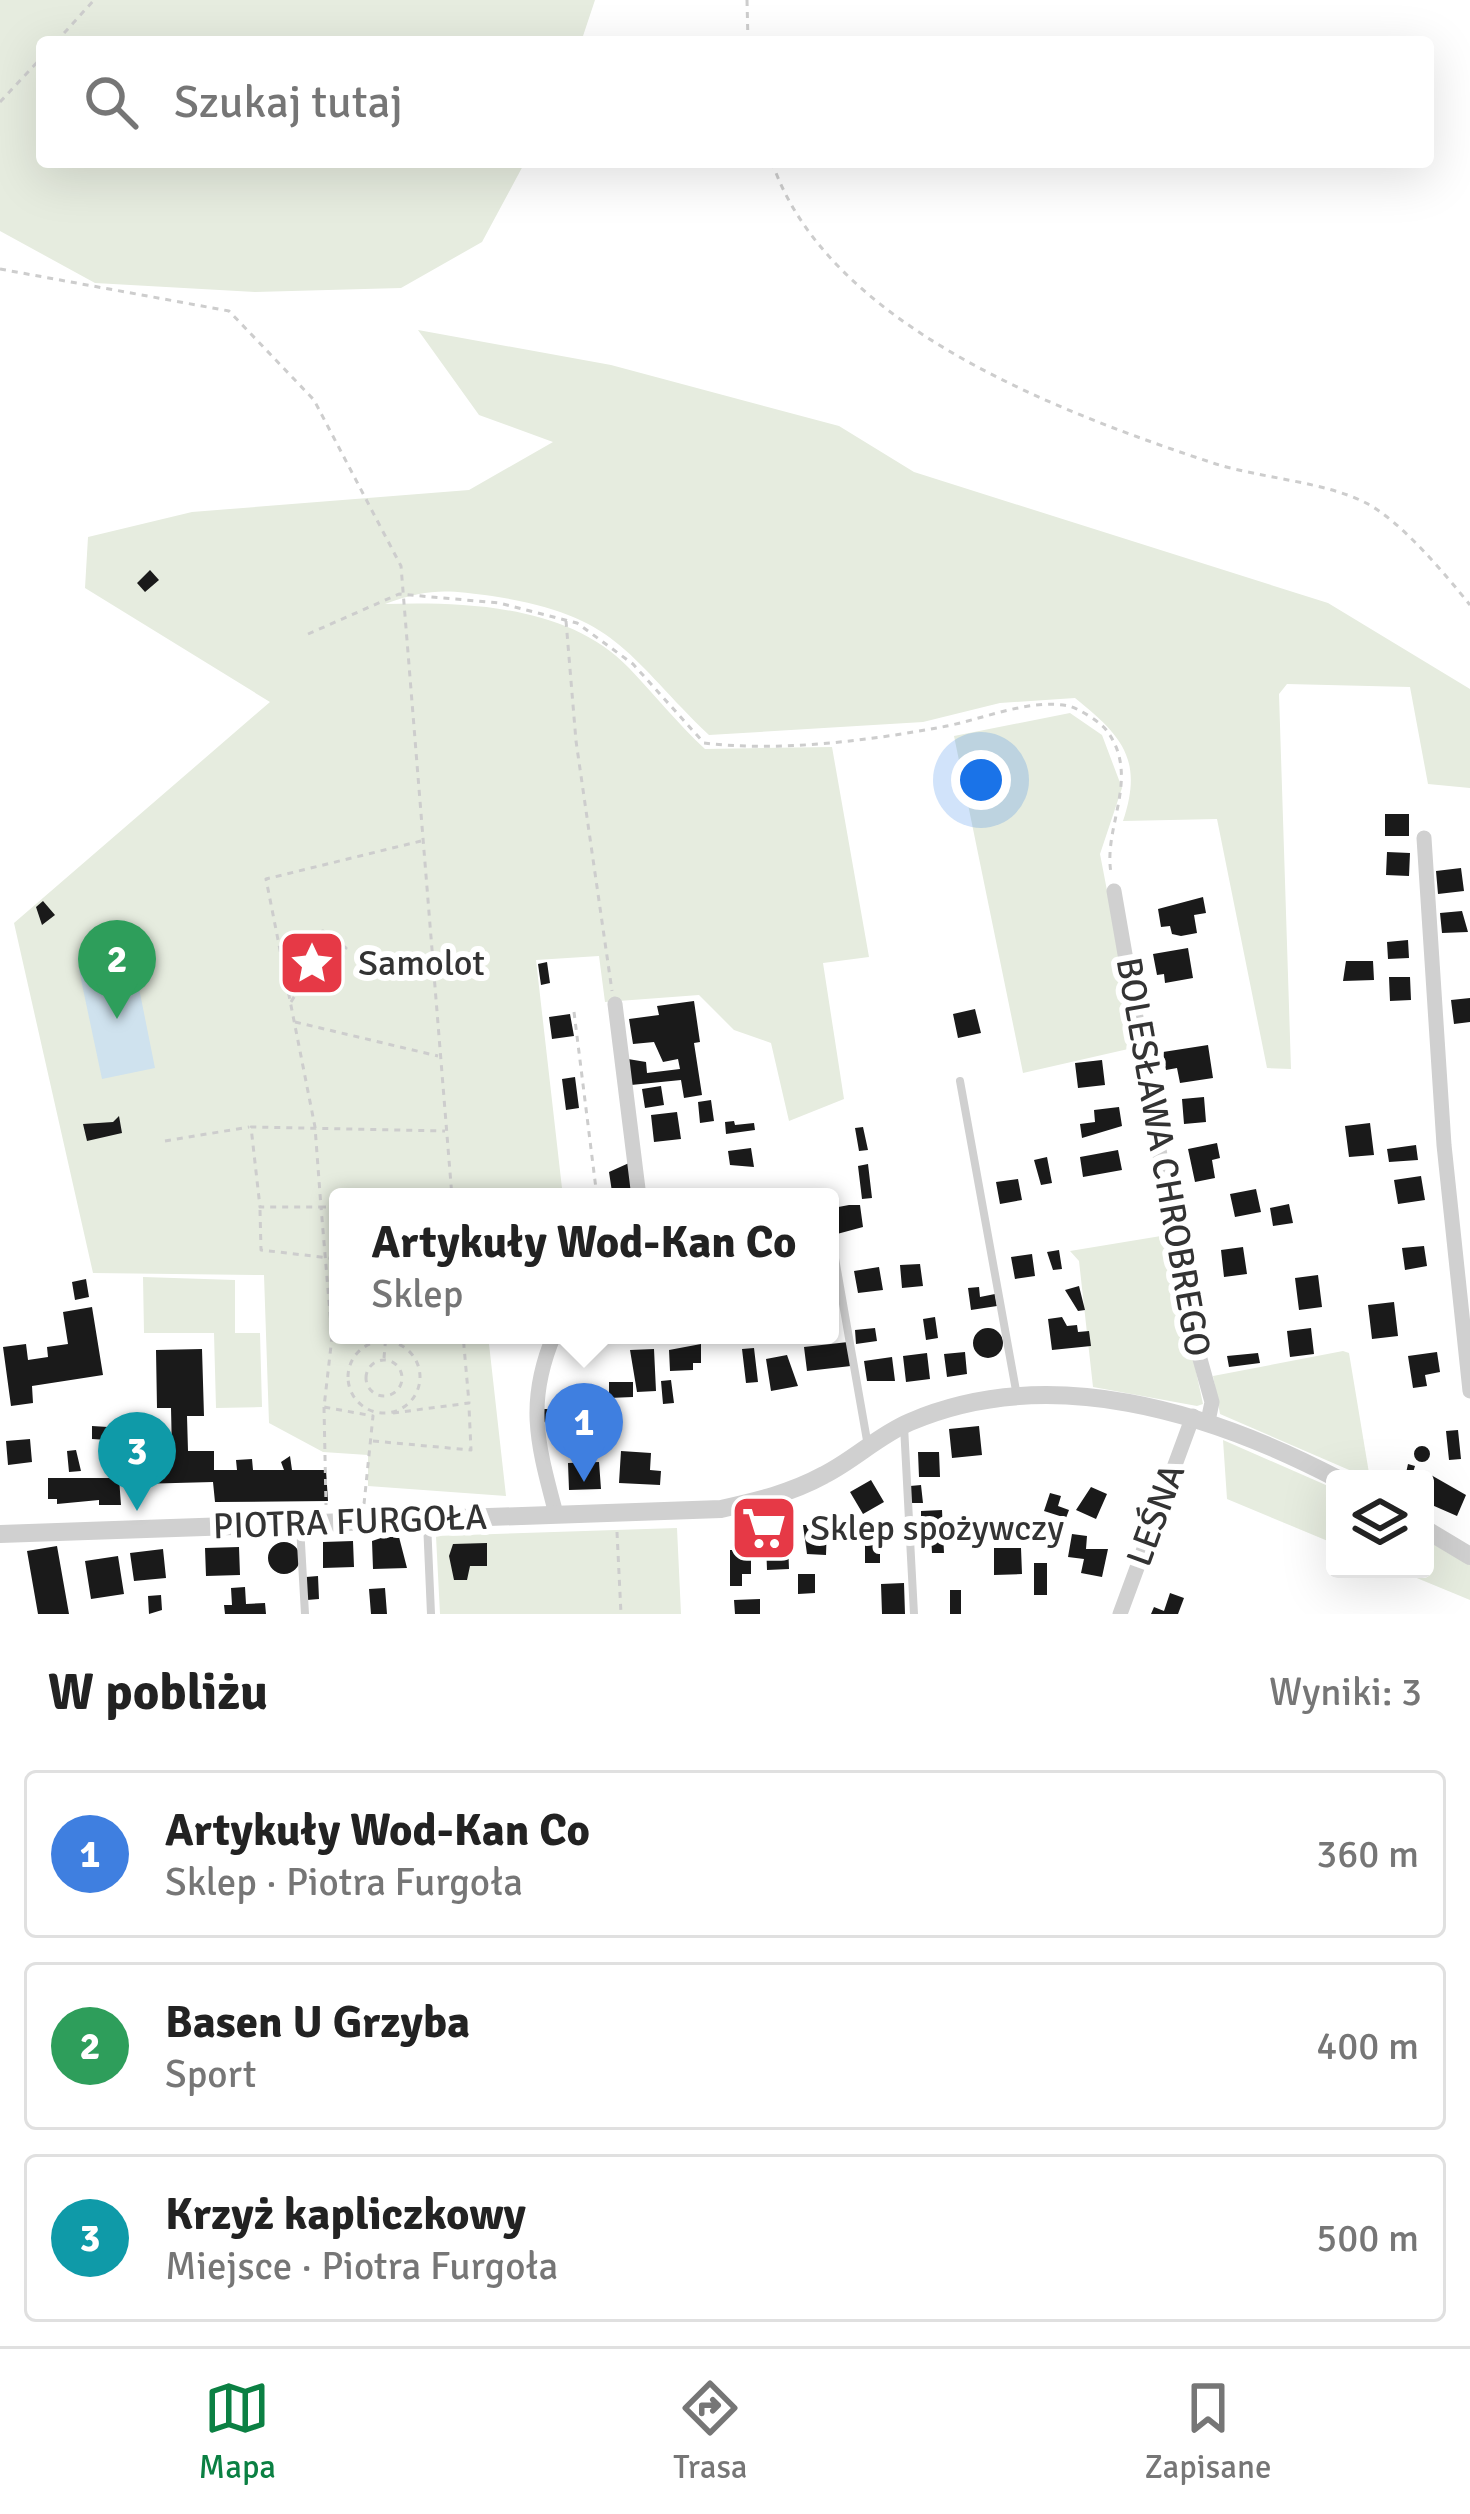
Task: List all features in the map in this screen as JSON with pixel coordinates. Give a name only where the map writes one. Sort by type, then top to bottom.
[{"type":"street","points":[[1424,838],[1444,1145],[1470,1391]]},
{"type":"street","name":"BOLESŁAWA CHROBREGO","points":[[1114,891],[1188,1316],[1213,1402],[1200,1419]]},
{"type":"street","points":[[615,1004],[638,1188]]},
{"type":"street","points":[[550,1344],[541,1368],[533,1426],[556,1514]]},
{"type":"street","name":"PIOTRA FURGOŁA","points":[[0,1534],[300,1525],[343,1516],[427,1520],[721,1509],[768,1499],[824,1476],[904,1425],[958,1404],[1018,1397],[1120,1401],[1200,1419],[1326,1474]]},
{"type":"street","name":"LEŚNA","points":[[1120,1614],[1200,1419]]},
{"type":"street","points":[[1434,1534],[1470,1556]]},
{"type":"lane","points":[[960,1081],[1018,1397]]},
{"type":"lane","points":[[839,1281],[868,1448]]},
{"type":"lane","points":[[904,1425],[914,1614]]},
{"type":"lane","points":[[427,1520],[430,1614]]},
{"type":"lane","points":[[300,1525],[305,1614]]},
{"type":"path","points":[[61,36],[94,0]]},
{"type":"path","points":[[747,0],[748,36]]},
{"type":"path","points":[[0,102],[36,63]]},
{"type":"path","points":[[774,168],[781,190],[850,282],[974,369],[1216,464],[1367,503],[1441,568],[1470,605]]},
{"type":"path","points":[[0,269],[229,311],[314,400],[401,566],[451,1188]]},
{"type":"path","points":[[308,634],[403,595],[499,603],[566,621],[633,664],[704,743],[751,748],[941,728],[1014,710],[1071,706],[1107,730],[1122,774],[1122,806],[1107,848],[1114,891]]},
{"type":"path","points":[[566,621],[576,741],[615,1004]]},
{"type":"path","points":[[329,1296],[315,1127],[266,879],[423,841]]},
{"type":"path","points":[[322,931],[346,948],[337,975],[310,972],[299,937],[322,931]]},
{"type":"path","points":[[290,1003],[310,972]]},
{"type":"path","points":[[574,1012],[596,1188]]},
{"type":"path","points":[[294,1022],[440,1057]]},
{"type":"path","points":[[165,1141],[251,1127],[447,1131]]},
{"type":"path","points":[[251,1127],[261,1250],[329,1256]]},
{"type":"path","points":[[260,1207],[329,1208]]},
{"type":"path","points":[[326,1508],[324,1407],[331,1344]]},
{"type":"path","points":[[372,1344],[362,1348],[349,1374],[360,1403],[382,1415]]},
{"type":"path","points":[[384,1360],[385,1344]]},
{"type":"path","points":[[382,1415],[412,1399],[420,1378],[414,1357],[395,1344]]},
{"type":"path","points":[[372,1441],[471,1450],[464,1344]]},
{"type":"path","points":[[384,1360],[395,1363],[402,1378],[398,1389],[383,1396],[372,1391],[366,1377],[373,1364],[384,1360]]},
{"type":"path","points":[[349,1374],[366,1377]]},
{"type":"path","points":[[402,1378],[420,1378]]},
{"type":"path","points":[[382,1415],[383,1396]]},
{"type":"path","points":[[324,1407],[373,1416],[469,1403]]},
{"type":"path","points":[[364,1510],[373,1416]]},
{"type":"path","points":[[617,1513],[621,1614]]},
{"type":"shaded area","points":[[0,0],[595,0],[583,36],[36,36],[36,168],[522,168],[482,242],[401,288],[255,292],[95,283],[0,231]]},
{"type":"shaded area","points":[[418,330],[611,365],[839,426],[914,472],[1328,603],[1470,689],[1470,788],[1428,784],[1410,687],[1287,684],[1279,694],[1291,1069],[1267,1068],[1217,819],[1123,821],[1131,781],[1124,750],[1105,724],[1075,698],[1000,703],[923,722],[709,735],[617,643],[567,614],[492,596],[450,592],[385,604],[480,606],[546,619],[576,631],[629,668],[705,749],[832,747],[869,957],[823,963],[844,1099],[789,1121],[771,1043],[734,1030],[699,995],[605,1002],[599,956],[536,960],[562,1188],[329,1188],[329,1344],[489,1344],[506,1496],[368,1486],[368,1455],[323,1452],[269,1423],[264,1275],[93,1273],[14,923],[270,702],[85,588],[88,537],[192,512],[469,490],[553,442],[479,415]]},
{"type":"shaded area","points":[[1070,713],[1102,735],[1122,788],[1100,854],[1137,1047],[1023,1073],[954,736]]},
{"type":"shaded area","points":[[1167,1235],[1203,1404],[1197,1406],[1093,1387],[1079,1261],[1070,1251]]},
{"type":"shaded area","points":[[143,1277],[235,1280],[235,1333],[260,1333],[262,1407],[216,1408],[214,1333],[144,1333]]},
{"type":"shaded area","points":[[1349,1353],[1368,1470],[1349,1470],[1220,1414],[1213,1376]]},
{"type":"shaded area","points":[[1223,1440],[1326,1485],[1326,1540],[1227,1499]]},
{"type":"shaded area","points":[[677,1528],[681,1614],[440,1614],[436,1536]]},
{"type":"shaded area","points":[[1434,1544],[1470,1565],[1470,1600],[1417,1578],[1434,1578]]},
{"type":"water","points":[[133,958],[155,1068],[102,1079],[79,970]]},
{"type":"building","points":[[150,570],[159,580],[145,592],[137,583]]},
{"type":"building","points":[[1385,814],[1409,814],[1409,836],[1385,836]]},
{"type":"building","points":[[1387,852],[1410,853],[1409,876],[1386,875]]},
{"type":"building","points":[[1461,868],[1464,891],[1438,894],[1436,871]]},
{"type":"building","points":[[1203,897],[1206,913],[1194,915],[1197,933],[1181,936],[1172,934],[1170,926],[1161,927],[1158,909]]},
{"type":"building","points":[[43,901],[55,915],[42,925],[36,907]]},
{"type":"building","points":[[1462,911],[1468,932],[1442,933],[1440,913]]},
{"type":"building","points":[[1408,940],[1409,958],[1388,959],[1387,942]]},
{"type":"building","points":[[1188,948],[1193,978],[1165,983],[1164,974],[1157,975],[1153,954]]},
{"type":"building","points":[[1346,961],[1373,961],[1374,980],[1343,981]]},
{"type":"building","points":[[547,962],[550,983],[541,985],[538,964]]},
{"type":"building","points":[[1389,977],[1410,977],[1411,1000],[1390,1001]]},
{"type":"building","points":[[1470,998],[1470,1022],[1454,1024],[1451,1000]]},
{"type":"building","points":[[694,1001],[702,1095],[684,1098],[681,1080],[631,1085],[628,1059],[646,1062],[647,1073],[680,1069],[678,1059],[663,1062],[654,1042],[633,1044],[629,1019],[659,1015],[657,1006]]},
{"type":"building","points":[[975,1009],[981,1033],[958,1038],[953,1014]]},
{"type":"building","points":[[570,1014],[574,1036],[552,1039],[549,1017]]},
{"type":"building","points":[[1208,1045],[1213,1078],[1180,1083],[1177,1068],[1166,1070],[1163,1052]]},
{"type":"building","points":[[1102,1060],[1105,1085],[1078,1088],[1075,1063]]},
{"type":"building","points":[[575,1077],[579,1108],[566,1110],[562,1079]]},
{"type":"building","points":[[661,1086],[664,1105],[645,1108],[642,1089]]},
{"type":"building","points":[[1204,1097],[1206,1122],[1184,1124],[1182,1099]]},
{"type":"building","points":[[711,1100],[714,1121],[700,1123],[698,1102]]},
{"type":"building","points":[[1119,1107],[1122,1126],[1082,1138],[1080,1124],[1095,1122],[1094,1110]]},
{"type":"building","points":[[677,1112],[681,1139],[654,1142],[651,1115]]},
{"type":"building","points":[[119,1116],[122,1133],[87,1141],[83,1124],[113,1122]]},
{"type":"building","points":[[725,1122],[735,1125],[754,1123],[755,1130],[726,1134]]},
{"type":"building","points":[[1370,1123],[1374,1155],[1349,1157],[1345,1126]]},
{"type":"building","points":[[863,1127],[868,1150],[859,1151],[855,1128]]},
{"type":"building","points":[[1217,1143],[1220,1158],[1212,1160],[1215,1178],[1195,1182],[1188,1149]]},
{"type":"building","points":[[1416,1145],[1418,1160],[1389,1162],[1387,1149]]},
{"type":"building","points":[[751,1148],[754,1167],[730,1165],[728,1151]]},
{"type":"building","points":[[1118,1150],[1122,1170],[1083,1177],[1080,1157]]},
{"type":"building","points":[[1047,1157],[1052,1183],[1041,1185],[1034,1160]]},
{"type":"building","points":[[629,1163],[633,1188],[611,1188],[609,1172]]},
{"type":"building","points":[[868,1164],[872,1198],[862,1199],[858,1166]]},
{"type":"building","points":[[1421,1176],[1425,1200],[1398,1204],[1394,1180]]},
{"type":"building","points":[[1018,1179],[1022,1200],[1000,1204],[996,1182]]},
{"type":"building","points":[[1256,1189],[1261,1212],[1235,1217],[1230,1194]]},
{"type":"building","points":[[1289,1204],[1293,1223],[1273,1226],[1270,1208]]},
{"type":"building","points":[[860,1205],[863,1227],[839,1233],[839,1207]]},
{"type":"building","points":[[1424,1246],[1427,1266],[1405,1270],[1402,1248]]},
{"type":"building","points":[[1243,1247],[1247,1274],[1224,1277],[1221,1250]]},
{"type":"building","points":[[1059,1250],[1062,1269],[1053,1270],[1047,1252]]},
{"type":"building","points":[[1032,1254],[1035,1276],[1015,1279],[1011,1257]]},
{"type":"building","points":[[920,1264],[923,1286],[902,1288],[900,1265]]},
{"type":"building","points":[[879,1267],[883,1290],[858,1293],[854,1271]]},
{"type":"building","points":[[1318,1275],[1322,1307],[1299,1310],[1295,1278]]},
{"type":"building","points":[[86,1279],[89,1297],[75,1300],[72,1282]]},
{"type":"building","points":[[1079,1286],[1085,1310],[1078,1311],[1065,1290]]},
{"type":"building","points":[[979,1287],[980,1297],[995,1294],[997,1306],[971,1310],[968,1288]]},
{"type":"building","points":[[1394,1302],[1398,1336],[1372,1339],[1368,1305]]},
{"type":"building","points":[[92,1307],[103,1375],[32,1386],[33,1403],[11,1406],[3,1347],[26,1344],[28,1360],[48,1357],[47,1347],[68,1344],[63,1312]]},
{"type":"building","points":[[935,1317],[938,1338],[926,1340],[923,1319]]},
{"type":"building","points":[[1062,1317],[1067,1326],[1077,1325],[1078,1332],[1089,1331],[1091,1346],[1052,1350],[1048,1319]]},
{"type":"building","points":[[875,1328],[877,1341],[856,1344],[855,1330]]},
{"type":"building","points":[[988,1328],[1003,1343],[988,1358],[973,1343]]},
{"type":"building","points":[[1311,1328],[1314,1354],[1290,1357],[1287,1331]]},
{"type":"building","points":[[848,1342],[851,1366],[807,1371],[804,1347]]},
{"type":"building","points":[[574,1344],[594,1344],[595,1356],[575,1358]]},
{"type":"building","points":[[701,1344],[701,1363],[693,1363],[693,1370],[670,1371],[669,1350]]},
{"type":"building","points":[[754,1348],[758,1382],[746,1383],[742,1349]]},
{"type":"building","points":[[202,1349],[204,1416],[187,1416],[188,1451],[214,1451],[214,1470],[237,1470],[236,1460],[252,1459],[253,1470],[284,1470],[281,1462],[290,1456],[292,1470],[326,1470],[328,1501],[215,1502],[213,1482],[138,1484],[136,1453],[172,1452],[171,1408],[157,1408],[156,1350]]},
{"type":"building","points":[[654,1349],[656,1391],[637,1392],[630,1350]]},
{"type":"building","points":[[965,1352],[967,1374],[947,1377],[944,1354]]},
{"type":"building","points":[[1437,1352],[1440,1372],[1425,1375],[1427,1386],[1413,1388],[1408,1356]]},
{"type":"building","points":[[927,1353],[930,1379],[906,1382],[903,1356]]},
{"type":"building","points":[[1258,1353],[1260,1363],[1229,1367],[1227,1356]]},
{"type":"building","points":[[787,1355],[798,1386],[771,1391],[766,1359]]},
{"type":"building","points":[[892,1357],[895,1381],[867,1381],[864,1361]]},
{"type":"building","points":[[671,1380],[674,1403],[663,1404],[661,1381]]},
{"type":"building","points":[[609,1382],[633,1382],[633,1397],[609,1398]]},
{"type":"building","points":[[597,1388],[600,1406],[589,1408],[586,1390]]},
{"type":"building","points":[[540,1409],[566,1409],[567,1424],[541,1422]]},
{"type":"building","points":[[580,1418],[601,1419],[600,1438],[574,1443]]},
{"type":"building","points":[[92,1426],[108,1427],[108,1440],[92,1439]]},
{"type":"building","points":[[979,1426],[982,1455],[952,1458],[949,1429]]},
{"type":"building","points":[[1458,1430],[1461,1459],[1449,1460],[1446,1431]]},
{"type":"building","points":[[30,1439],[32,1462],[8,1465],[6,1441]]},
{"type":"building","points":[[1422,1446],[1430,1454],[1422,1462],[1414,1454]]},
{"type":"building","points":[[76,1450],[81,1471],[69,1472],[67,1451]]},
{"type":"building","points":[[621,1451],[651,1453],[650,1470],[661,1471],[660,1485],[619,1483]]},
{"type":"building","points":[[918,1452],[939,1452],[940,1477],[919,1477]]},
{"type":"building","points":[[599,1462],[601,1489],[569,1490],[568,1463]]},
{"type":"building","points":[[1434,1477],[1466,1495],[1457,1516],[1434,1506]]},
{"type":"building","points":[[48,1478],[119,1478],[121,1505],[99,1505],[99,1500],[57,1504],[57,1499],[48,1499]]},
{"type":"building","points":[[871,1480],[884,1502],[863,1514],[850,1492]]},
{"type":"building","points":[[921,1485],[923,1503],[910,1503],[910,1486]]},
{"type":"building","points":[[1091,1487],[1107,1494],[1096,1519],[1076,1510]]},
{"type":"building","points":[[1050,1493],[1061,1496],[1058,1506],[1069,1510],[1066,1518],[1044,1511]]},
{"type":"building","points":[[942,1510],[944,1553],[932,1553],[931,1534],[921,1534],[921,1511]]},
{"type":"building","name":"Sklep spożywczy","points":[[772,1520],[773,1535],[755,1536],[755,1521]]},
{"type":"building","points":[[803,1525],[827,1525],[826,1555],[807,1554]]},
{"type":"building","points":[[1072,1534],[1087,1536],[1086,1549],[1108,1549],[1102,1577],[1081,1573],[1084,1559],[1068,1557]]},
{"type":"building","points":[[399,1537],[407,1568],[373,1569],[372,1541]]},
{"type":"building","points":[[353,1541],[354,1567],[323,1568],[323,1542]]},
{"type":"building","points":[[865,1541],[880,1541],[880,1563],[865,1563]]},
{"type":"building","points":[[284,1542],[295,1547],[300,1558],[295,1569],[284,1574],[273,1569],[268,1558],[273,1547]]},
{"type":"building","points":[[487,1543],[487,1566],[470,1566],[467,1580],[454,1580],[449,1556],[453,1544]]},
{"type":"building","points":[[766,1543],[788,1543],[789,1569],[767,1570]]},
{"type":"building","points":[[57,1546],[69,1614],[38,1614],[27,1551]]},
{"type":"building","points":[[239,1547],[240,1575],[206,1576],[205,1548]]},
{"type":"building","points":[[994,1548],[1021,1548],[1022,1574],[994,1575]]},
{"type":"building","points":[[163,1549],[166,1578],[134,1581],[130,1553]]},
{"type":"building","points":[[730,1550],[751,1550],[751,1574],[742,1574],[742,1586],[730,1586]]},
{"type":"building","points":[[118,1556],[124,1594],[91,1599],[85,1561]]},
{"type":"building","points":[[1034,1563],[1047,1563],[1047,1595],[1034,1595]]},
{"type":"building","points":[[798,1574],[815,1574],[815,1593],[798,1594]]},
{"type":"building","points":[[318,1576],[319,1599],[307,1600],[306,1577]]},
{"type":"building","points":[[904,1583],[905,1614],[882,1614],[881,1584]]},
{"type":"building","points":[[245,1587],[246,1604],[265,1603],[266,1614],[225,1614],[224,1605],[232,1605],[231,1588]]},
{"type":"building","points":[[385,1588],[387,1614],[371,1614],[369,1589]]},
{"type":"building","points":[[950,1590],[961,1590],[961,1614],[950,1614]]},
{"type":"building","points":[[1170,1593],[1184,1598],[1178,1614],[1151,1614],[1154,1607],[1164,1611]]},
{"type":"building","points":[[161,1595],[162,1610],[149,1614],[148,1596]]},
{"type":"building","points":[[760,1599],[760,1614],[735,1614],[734,1600]]},
{"type":"place","name":"Samolot","points":[[312,963]]},
{"type":"place","name":"Basen U Grzyba","points":[[117,1019]]},
{"type":"place","name":"Artykuły Wod-Kan Co","points":[[584,1482]]},
{"type":"place","name":"Krzyż kapliczkowy","points":[[137,1511]]},
{"type":"place","name":"Sklep spożywczy","points":[[764,1528]]}]
